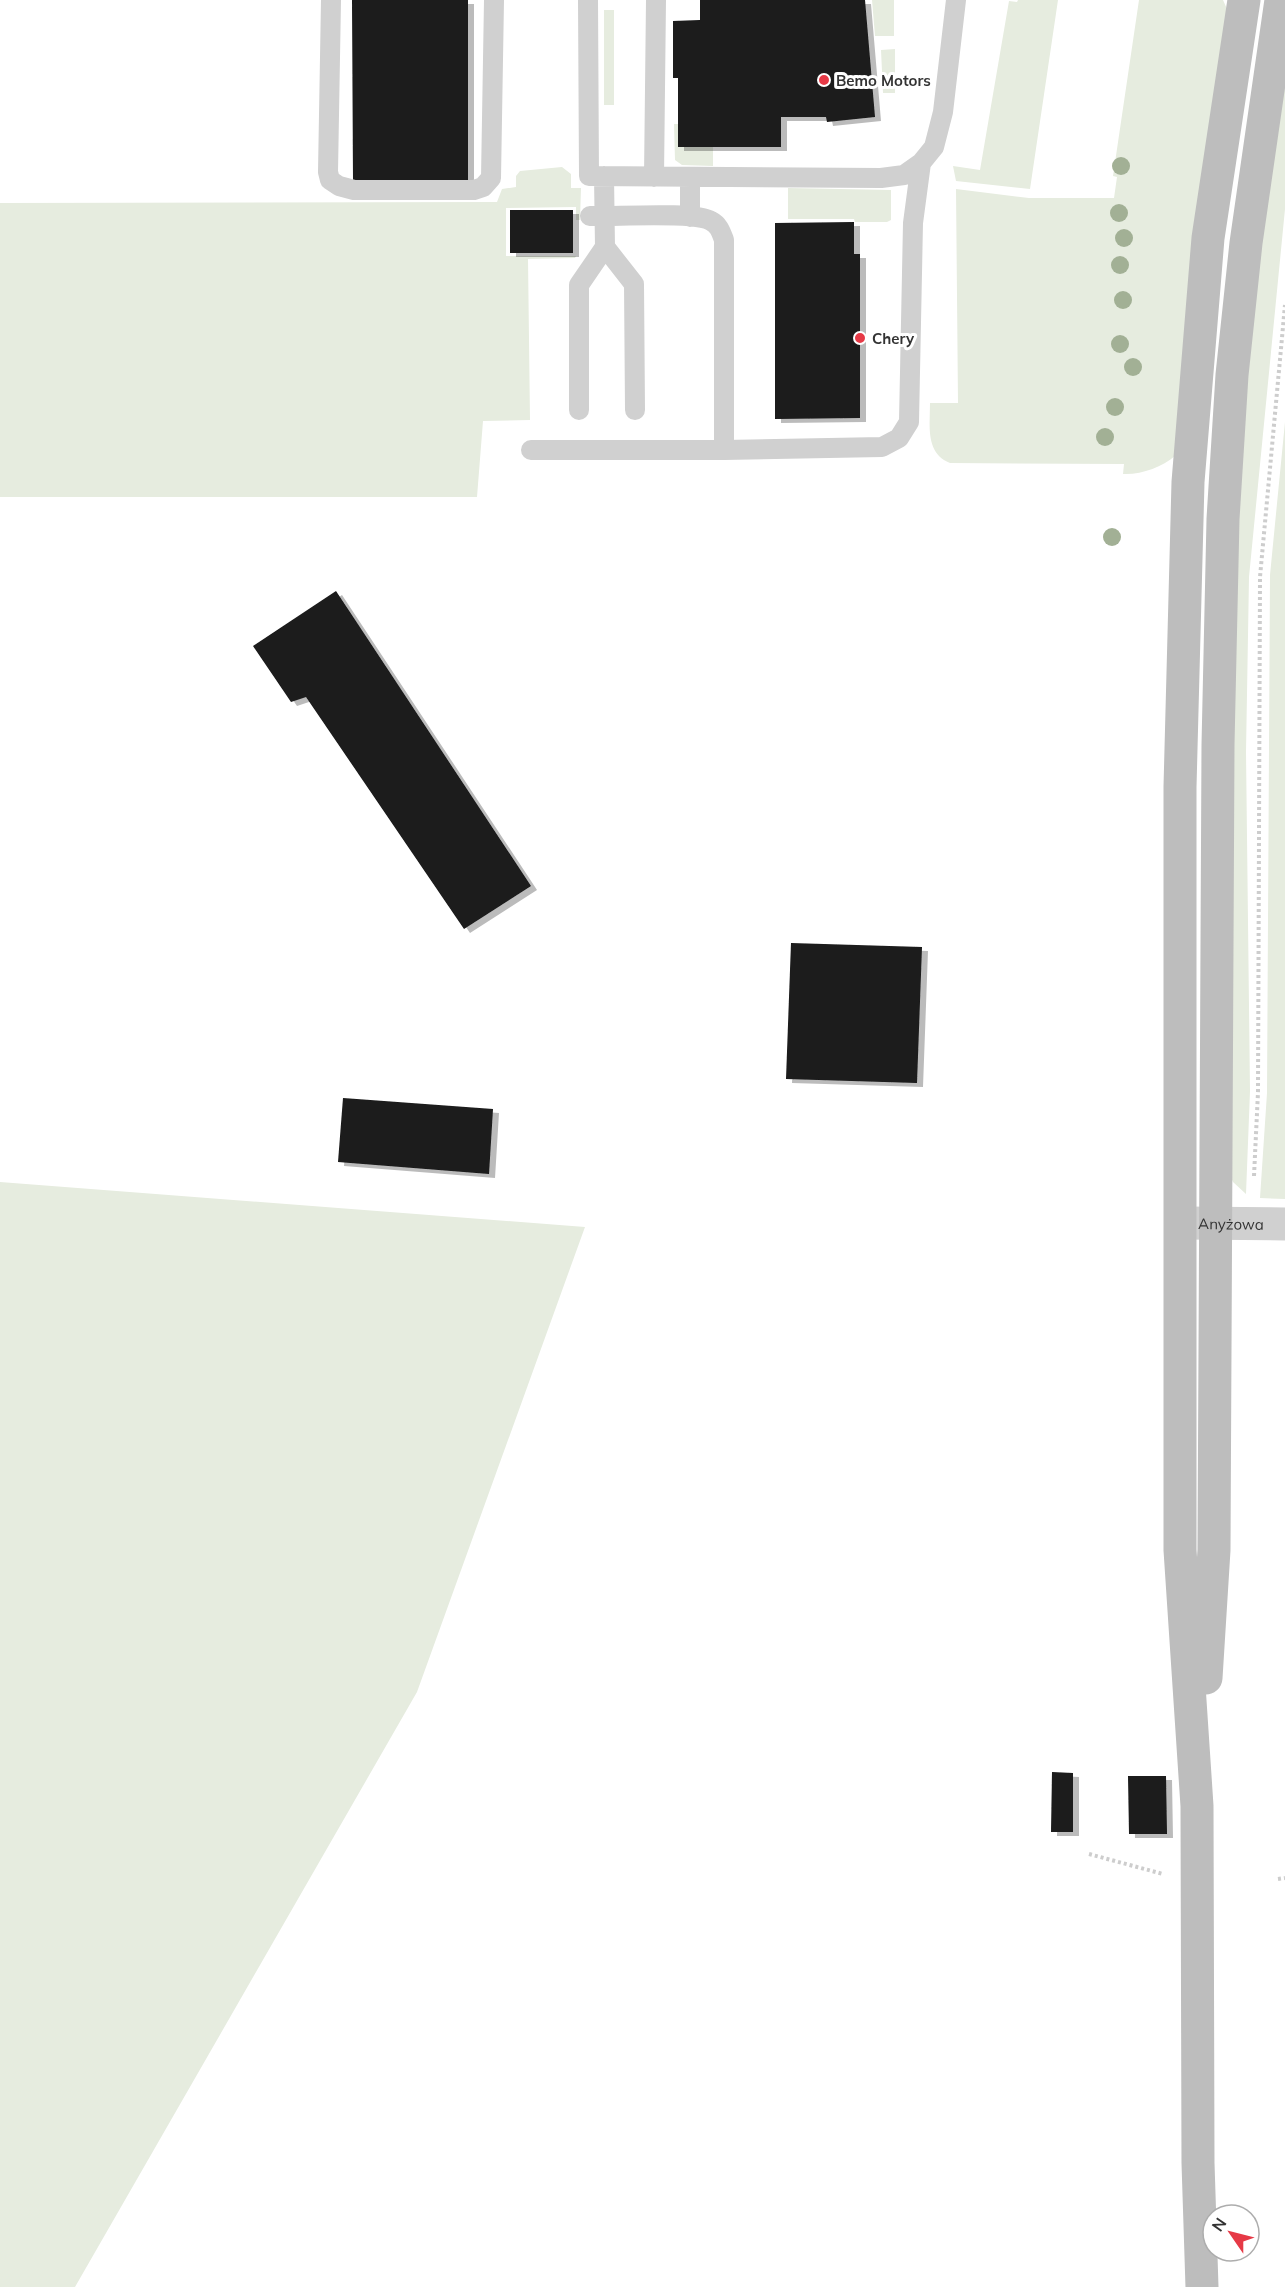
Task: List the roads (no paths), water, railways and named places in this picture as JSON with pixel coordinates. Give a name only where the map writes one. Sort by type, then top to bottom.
[{"type":"main road","points":[[1202,2287],[1198,2163],[1197,1806],[1180,1550],[1178,1223],[1180,787],[1188,482],[1208,238],[1244,0]]},
{"type":"main road","points":[[1197,1806],[1214,1550],[1218,745],[1225,484],[1232,375],[1246,243],[1281,0]]},
{"type":"street","name":"Anyżowa","points":[[1178,1223],[1285,1224]]},
{"type":"lane","points":[[331,0],[328,172],[330,180],[339,186],[354,190],[474,190],[483,187],[491,178],[494,0]]},
{"type":"lane","points":[[588,0],[589,176],[881,178],[904,175],[921,164],[934,147],[943,112],[956,0]]},
{"type":"lane","points":[[654,177],[656,0]]},
{"type":"lane","points":[[531,450],[882,447],[899,438],[909,422],[913,223],[921,164]]},
{"type":"lane","points":[[604,176],[597,217],[605,247],[634,284],[635,410]]},
{"type":"lane","points":[[690,177],[690,217]]},
{"type":"lane","points":[[597,217],[690,217],[710,220],[720,228],[724,240],[724,450]]},
{"type":"lane","points":[[579,410],[579,285],[605,247]]},
{"type":"lane","points":[[1188,482],[1225,484]]},
{"type":"place","name":"Bemo Motors","points":[[824,80]]},
{"type":"place","name":"Chery","points":[[860,338]]}]
